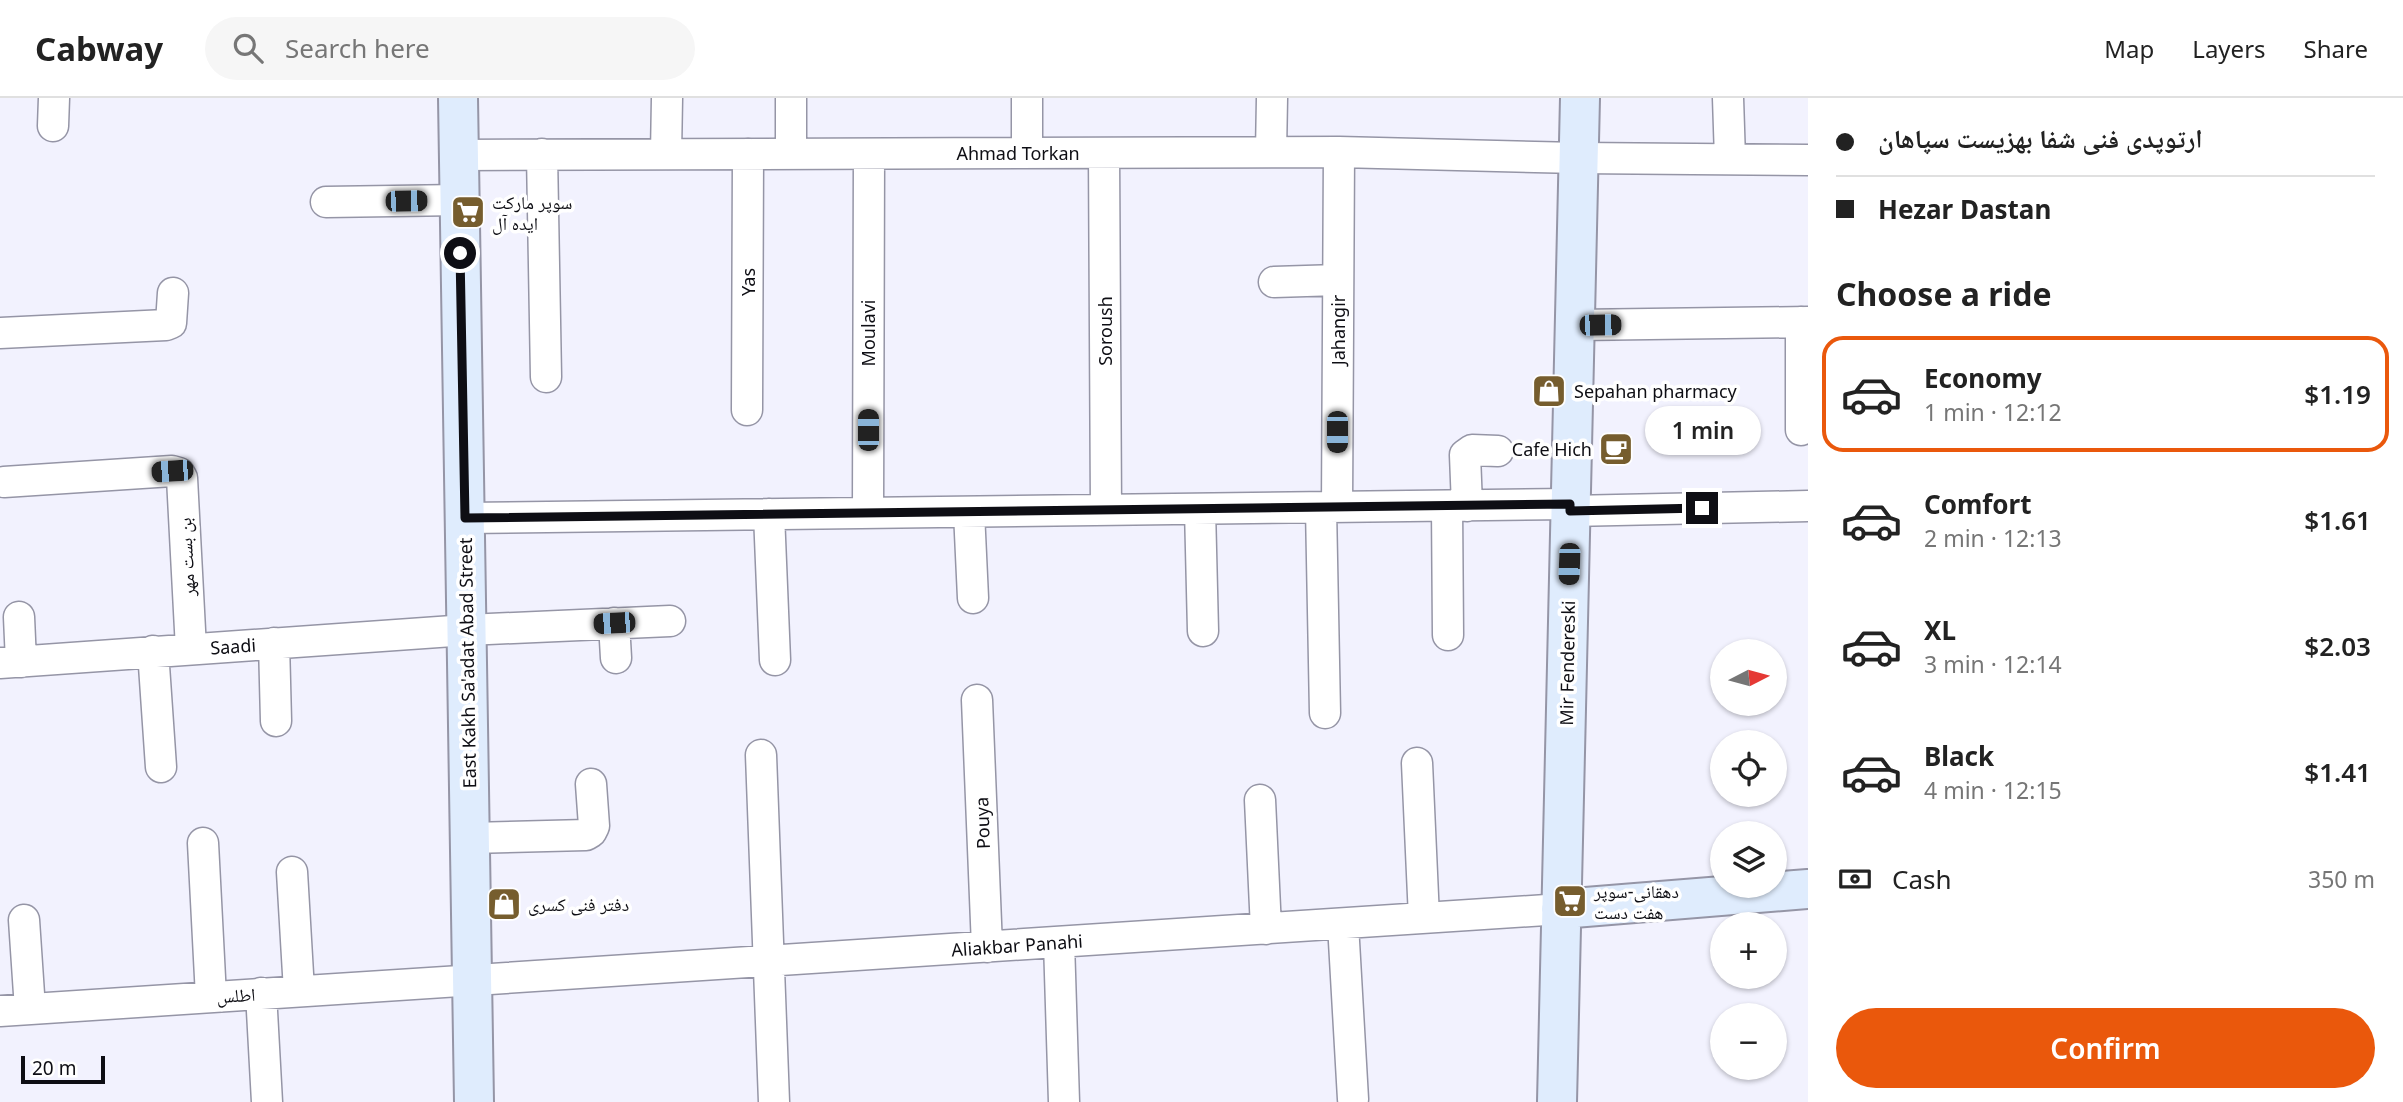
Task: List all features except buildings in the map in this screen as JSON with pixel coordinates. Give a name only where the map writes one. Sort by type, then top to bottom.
[{"type":"street","name":"East Kakh Sa'adat Abad Street","points":[[458,98],[474,1102]]},
{"type":"street","points":[[666,154],[667,98]]},
{"type":"street","points":[[791,98],[791,154]]},
{"type":"street","points":[[1027,98],[1027,153]]},
{"type":"street","points":[[1272,98],[1272,152]]},
{"type":"street","name":"Mir Fendereski","points":[[1557,1102],[1580,98]]},
{"type":"street","points":[[1728,98],[1730,159]]},
{"type":"street","name":"Ahmad Torkan","points":[[458,155],[1339,152],[1808,160]]},
{"type":"street","name":"Jahangir","points":[[1325,713],[1329,508],[1338,280],[1339,152]]},
{"type":"street","name":"Yas","points":[[747,410],[748,153]]},
{"type":"street","name":"Soroush","points":[[1104,153],[1106,510]]},
{"type":"street","points":[[542,154],[546,377]]},
{"type":"street","name":"Moulavi","points":[[868,513],[869,154]]},
{"type":"street","points":[[326,202],[460,200]]},
{"type":"street","points":[[1274,282],[1338,280]]},
{"type":"street","points":[[0,333],[166,325],[171,323],[173,293]]},
{"type":"street","points":[[1575,325],[1804,322],[1801,430]]},
{"type":"street","points":[[1448,635],[1457,506],[1465,455],[1472,450],[1498,451]]},
{"type":"street","name":"بن بست مهر","points":[[5,482],[172,471],[179,473],[183,478],[191,649]]},
{"type":"street","points":[[465,518],[1457,506],[1808,506]]},
{"type":"street","points":[[1200,509],[1203,631]]},
{"type":"street","points":[[969,512],[973,598]]},
{"type":"street","points":[[769,514],[775,660]]},
{"type":"street","points":[[10,662],[19,617]]},
{"type":"street","name":"Saadi","points":[[10,662],[467,630],[670,621]]},
{"type":"street","points":[[614,623],[616,658]]},
{"type":"street","points":[[274,643],[276,721]]},
{"type":"street","points":[[153,651],[162,768]]},
{"type":"street","name":"Pouya","points":[[977,700],[987,947]]},
{"type":"street","points":[[761,755],[774,1102]]},
{"type":"street","points":[[1417,763],[1424,918]]},
{"type":"street","points":[[470,838],[586,835],[594,826],[591,784]]},
{"type":"street","points":[[1260,800],[1266,929]]},
{"type":"street","points":[[203,843],[211,997]]},
{"type":"street","points":[[292,872],[299,991]]},
{"type":"street","points":[[1561,909],[1808,889]]},
{"type":"street","name":"Aliakbar Panahi","points":[[472,980],[1561,909]]},
{"type":"street","points":[[24,920],[30,1009]]},
{"type":"street","points":[[1343,924],[1353,1100]]},
{"type":"street","points":[[1059,942],[1064,1102]]},
{"type":"street","name":"اطلس","points":[[0,1012],[472,980]]},
{"type":"street","points":[[261,993],[267,1102]]},
{"type":"place","name":"سوپر مارکت ایده آل","points":[[468,212]]},
{"type":"place","name":"Sepahan pharmacy","points":[[1549,391]]},
{"type":"place","name":"Cafe Hich","points":[[1616,449]]},
{"type":"place","name":"دهقانی-سوپر هفت دست","points":[[1570,901]]},
{"type":"place","name":"دفتر فنی کسری","points":[[504,904]]},
{"type":"route","points":[[460,253],[465,518],[1570,504],[1570,511],[1702,508]]}]
